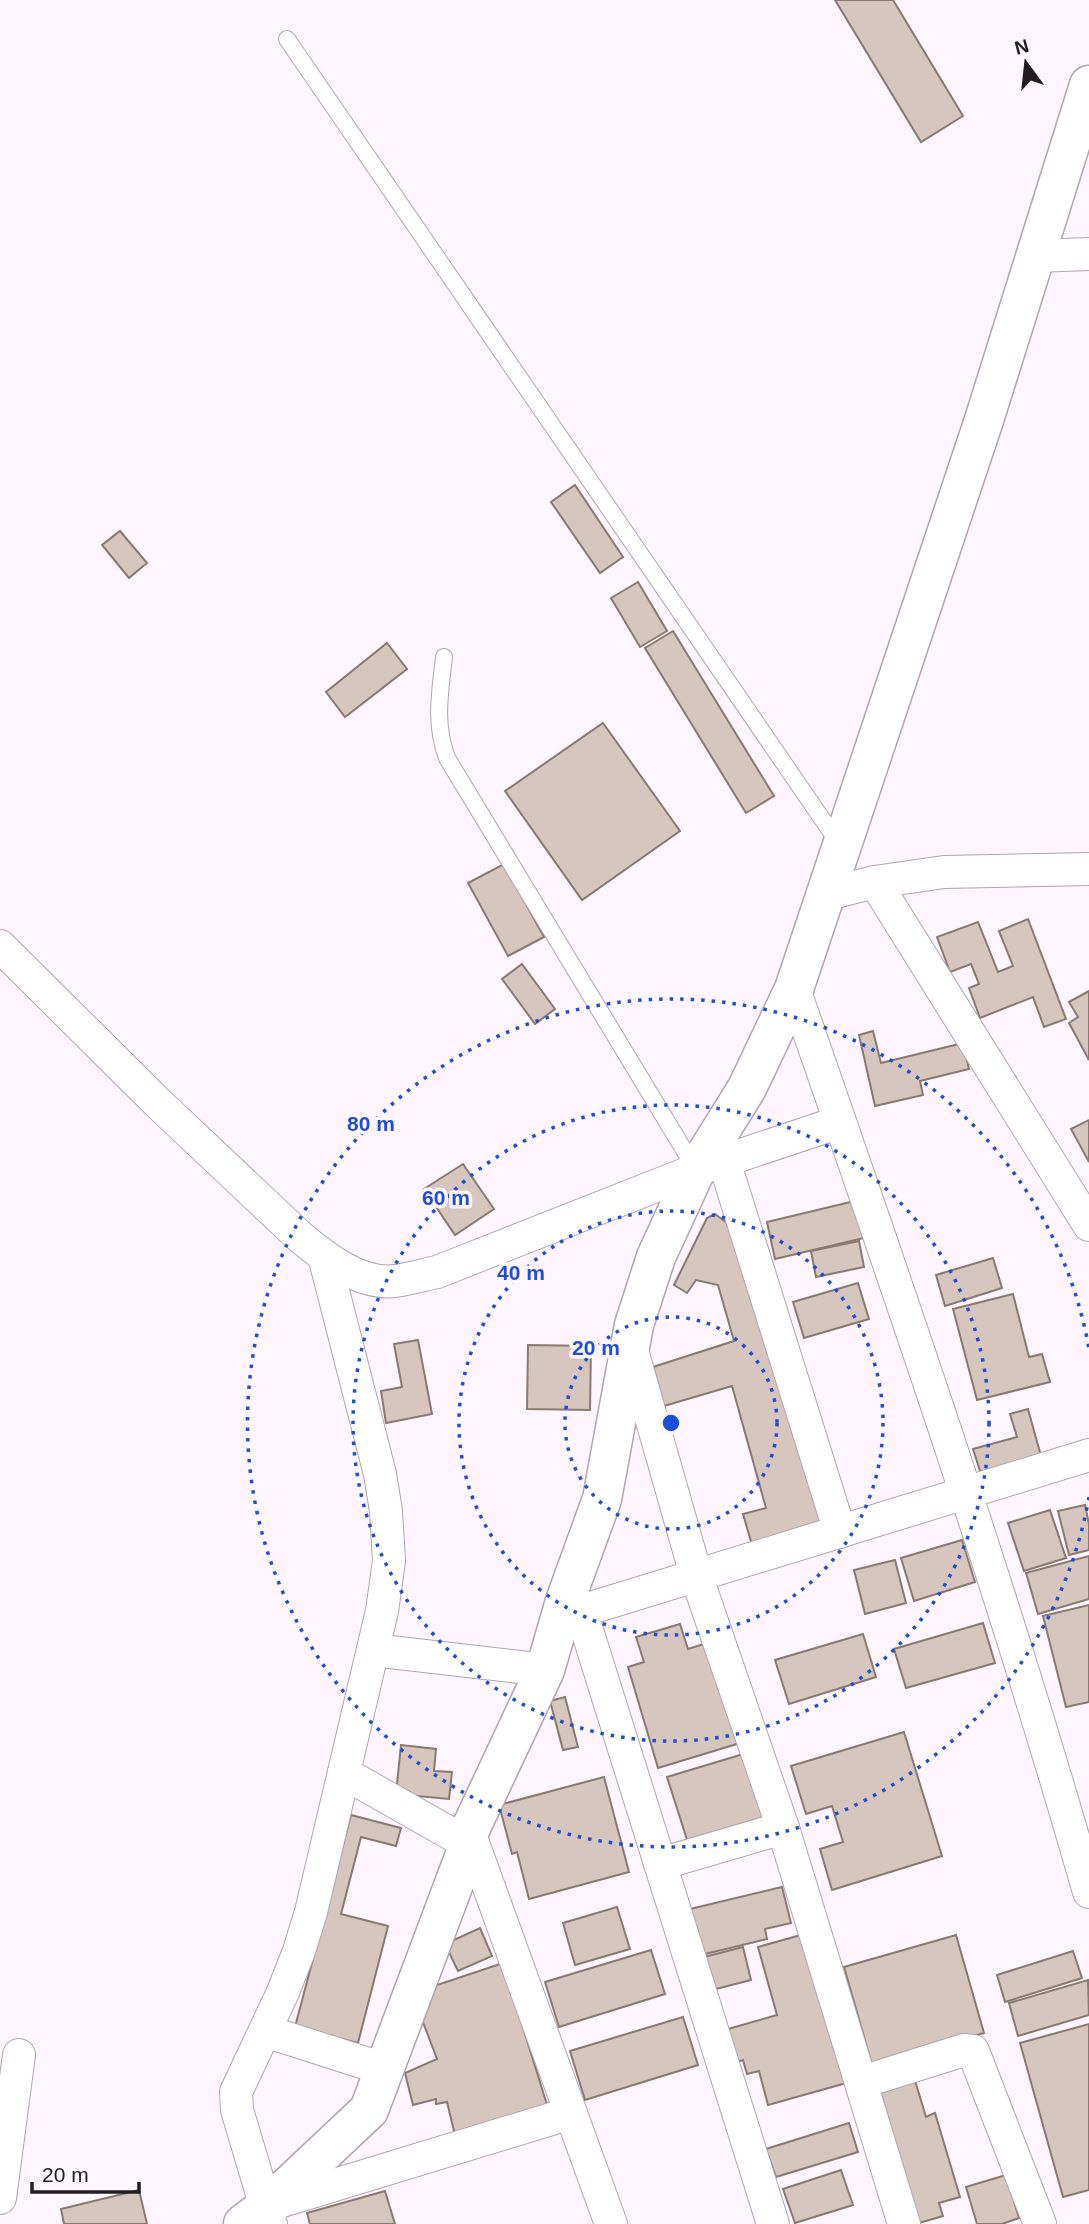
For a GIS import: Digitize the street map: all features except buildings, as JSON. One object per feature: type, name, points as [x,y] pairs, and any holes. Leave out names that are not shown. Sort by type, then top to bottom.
[{"type":"main road","points":[[260,2218],[369,2110],[469,1838],[573,1606],[601,1499],[634,1325],[656,1257],[710,1166],[794,989],[984,420],[1089,87]]},
{"type":"street","points":[[1035,256],[1089,254]]},
{"type":"street","points":[[827,894],[875,882],[944,872],[1089,869]]},
{"type":"street","points":[[875,882],[1089,1224]]},
{"type":"street","points":[[0,946],[158,1103],[299,1236],[324,1256],[367,1279],[392,1281],[437,1272],[710,1166],[840,1122]]},
{"type":"street","points":[[794,989],[929,1380],[1057,1780],[1089,1892]]},
{"type":"street","points":[[710,1166],[840,1532]]},
{"type":"street","points":[[324,1256],[380,1474],[386,1511],[389,1561],[383,1611],[299,1951],[236,2092],[237,2110],[260,2218],[571,2113]]},
{"type":"street","points":[[631,1346],[696,1574],[783,1828],[904,2224]]},
{"type":"street","points":[[773,2224],[660,1864],[573,1606],[840,1532],[1089,1455]]},
{"type":"street","points":[[373,1650],[545,1670]]},
{"type":"street","points":[[344,1773],[469,1838],[611,2224]]},
{"type":"street","points":[[660,1864],[783,1828]]},
{"type":"street","points":[[265,2031],[384,2069]]},
{"type":"street","points":[[862,2082],[964,2050],[973,2051],[1040,2224]]},
{"type":"street","points":[[0,2198],[19,2055]]},
{"type":"lane","points":[[287,39],[842,848]]},
{"type":"lane","points":[[444,657],[438,713],[440,737],[447,758],[710,1166]]}]
